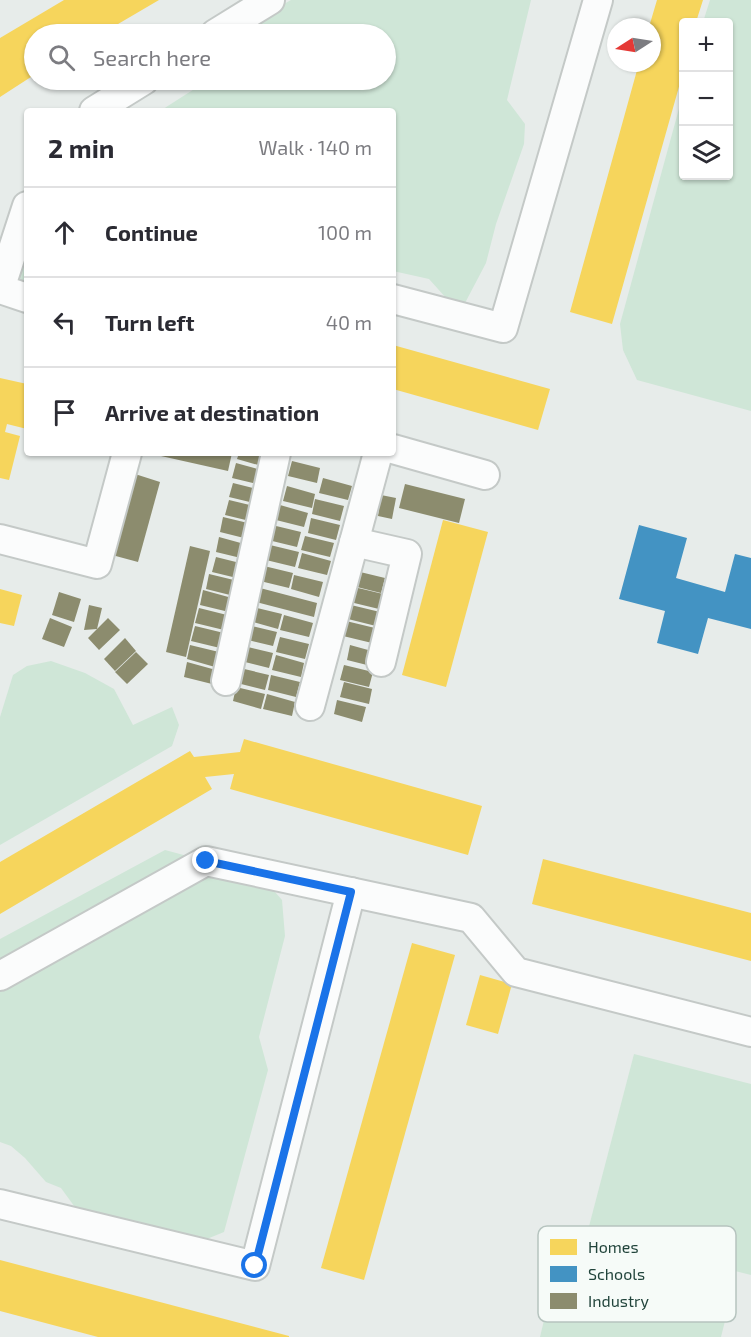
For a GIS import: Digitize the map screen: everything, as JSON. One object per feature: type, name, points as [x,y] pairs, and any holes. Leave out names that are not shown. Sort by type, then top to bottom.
[{"type":"lane","points":[[231,24],[270,0]]},
{"type":"lane","points":[[396,300],[503,328],[598,0]]},
{"type":"lane","points":[[99,108],[128,90]]},
{"type":"lane","points":[[24,215],[0,289],[24,297]]},
{"type":"lane","points":[[396,450],[485,475]]},
{"type":"lane","points":[[0,539],[97,564],[126,456]]},
{"type":"lane","points":[[226,681],[275,456]]},
{"type":"lane","points":[[310,706],[377,456]]},
{"type":"lane","points":[[354,542],[407,554],[381,662]]},
{"type":"lane","points":[[0,976],[206,861],[471,918],[516,972],[751,1032]]},
{"type":"lane","points":[[0,1204],[255,1266],[351,892]]},
{"type":"green space","points":[[291,0],[531,0],[507,100],[525,124],[524,144],[496,224],[486,263],[465,303],[447,299],[429,279],[396,272],[396,108],[165,108],[193,90],[396,90],[396,24],[253,24]]},
{"type":"green space","points":[[710,0],[751,0],[751,411],[637,380],[623,350],[620,324],[679,109],[679,180],[733,180],[733,18],[704,18]]},
{"type":"green space","points":[[24,224],[24,289],[12,282]]},
{"type":"green space","points":[[51,661],[85,673],[114,689],[133,725],[172,707],[179,725],[172,746],[0,845],[0,717],[13,675],[27,666]]},
{"type":"green space","points":[[165,850],[268,884],[282,900],[285,936],[259,1037],[268,1070],[224,1232],[197,1243],[77,1210],[61,1188],[46,1182],[25,1158],[11,1146],[0,1142],[0,939]]},
{"type":"green space","points":[[634,1054],[751,1084],[751,1275],[736,1271],[736,1226],[589,1226]]},
{"type":"green space","points":[[544,1322],[725,1322],[721,1337],[540,1337]]},
{"type":"building: Homes","points":[[64,0],[159,0],[118,24],[24,24],[24,81],[0,97],[0,38]]},
{"type":"building: Homes","points":[[657,0],[703,0],[697,18],[679,18],[679,87],[612,324],[570,312],[637,72],[661,72],[661,18],[652,18]]},
{"type":"building: Homes","points":[[396,346],[550,389],[538,430],[396,390]]},
{"type":"building: Homes","points":[[0,378],[24,383],[24,428],[7,424],[5,432],[20,436],[9,480],[0,478]]},
{"type":"building: Homes","points":[[443,520],[488,532],[446,687],[402,675]]},
{"type":"building: Homes","points":[[0,589],[22,595],[14,626],[0,623]]},
{"type":"building: Homes","points":[[244,739],[482,806],[468,855],[230,789],[234,774],[205,777],[212,789],[0,914],[0,862],[190,751],[194,757],[240,752]]},
{"type":"building: Homes","points":[[543,859],[751,913],[751,961],[532,904]]},
{"type":"building: Homes","points":[[412,943],[455,955],[364,1280],[321,1268]]},
{"type":"building: Homes","points":[[480,975],[512,984],[498,1034],[466,1025]]},
{"type":"building: Homes","points":[[0,1260],[289,1337],[98,1337],[0,1311]]},
{"type":"building: Schools","points":[[639,525],[687,538],[676,578],[725,592],[735,554],[751,558],[751,629],[708,618],[698,654],[657,643],[665,611],[619,599]]},
{"type":"building: Industry","points":[[161,456],[231,456],[228,471]]},
{"type":"building: Industry","points":[[238,456],[268,456],[265,467],[237,459]]},
{"type":"building: Industry","points":[[292,461],[320,468],[317,483],[288,476]]},
{"type":"building: Industry","points":[[236,463],[265,471],[261,485],[232,478]]},
{"type":"building: Industry","points":[[135,474],[160,482],[138,562],[112,555]]},
{"type":"building: Industry","points":[[323,478],[352,486],[348,500],[319,493]]},
{"type":"building: Industry","points":[[233,483],[261,490],[258,504],[229,497]]},
{"type":"building: Industry","points":[[405,484],[465,499],[459,523],[399,508]]},
{"type":"building: Industry","points":[[287,486],[315,494],[312,508],[283,501]]},
{"type":"building: Industry","points":[[381,495],[396,498],[392,519],[378,516]]},
{"type":"building: Industry","points":[[315,499],[344,506],[340,521],[312,514]]},
{"type":"building: Industry","points":[[229,500],[258,507],[254,522],[225,515]]},
{"type":"building: Industry","points":[[280,505],[308,513],[304,527],[276,520]]},
{"type":"building: Industry","points":[[223,517],[252,524],[248,539],[220,532]]},
{"type":"building: Industry","points":[[311,518],[340,525],[336,540],[308,533]]},
{"type":"building: Industry","points":[[272,525],[301,532],[297,547],[268,540]]},
{"type":"building: Industry","points":[[305,536],[334,543],[330,557],[301,550]]},
{"type":"building: Industry","points":[[219,537],[248,545],[245,559],[216,552]]},
{"type":"building: Industry","points":[[270,545],[299,552],[295,567],[266,560]]},
{"type":"building: Industry","points":[[190,546],[210,551],[186,657],[166,652]]},
{"type":"building: Industry","points":[[302,553],[331,561],[327,575],[298,568]]},
{"type":"building: Industry","points":[[216,557],[244,564],[241,579],[212,572]]},
{"type":"building: Industry","points":[[264,566],[293,573],[289,588],[260,581]]},
{"type":"building: Industry","points":[[356,571],[385,578],[381,593],[353,586]]},
{"type":"building: Industry","points":[[209,574],[238,581],[234,596],[206,589]]},
{"type":"building: Industry","points":[[294,575],[323,582],[319,597],[291,589]]},
{"type":"building: Industry","points":[[354,587],[383,594],[379,609],[350,602]]},
{"type":"building: Industry","points":[[260,588],[317,603],[314,617],[256,602]]},
{"type":"building: Industry","points":[[203,590],[232,598],[229,612],[200,605]]},
{"type":"building: Industry","points":[[59,592],[81,599],[74,622],[52,615]]},
{"type":"building: Industry","points":[[89,605],[102,608],[97,629],[84,630]]},
{"type":"building: Industry","points":[[351,605],[380,612],[376,626],[348,619]]},
{"type":"building: Industry","points":[[253,607],[282,614],[278,629],[250,621]]},
{"type":"building: Industry","points":[[199,608],[227,615],[224,630],[195,623]]},
{"type":"building: Industry","points":[[284,615],[313,623],[309,637],[280,630]]},
{"type":"building: Industry","points":[[50,618],[72,627],[64,647],[42,639]]},
{"type":"building: Industry","points":[[108,618],[120,630],[99,650],[88,638]]},
{"type":"building: Industry","points":[[346,621],[375,628],[372,643],[343,636]]},
{"type":"building: Industry","points":[[248,625],[277,632],[273,646],[244,639]]},
{"type":"building: Industry","points":[[195,626],[224,633],[220,648],[191,641]]},
{"type":"building: Industry","points":[[280,637],[309,644],[305,659],[276,652]]},
{"type":"building: Industry","points":[[125,638],[136,651],[115,671],[104,659]]},
{"type":"building: Industry","points":[[190,645],[219,652],[215,667],[187,659]]},
{"type":"building: Industry","points":[[350,645],[379,653],[375,667],[347,660]]},
{"type":"building: Industry","points":[[244,646],[273,653],[269,668],[241,661]]},
{"type":"building: Industry","points":[[136,652],[148,664],[127,684],[115,672]]},
{"type":"building: Industry","points":[[276,655],[304,663],[301,677],[272,670]]},
{"type":"building: Industry","points":[[187,662],[216,670],[212,684],[184,677]]},
{"type":"building: Industry","points":[[344,665],[373,672],[369,687],[340,680]]},
{"type":"building: Industry","points":[[240,668],[269,675],[265,690],[237,683]]},
{"type":"building: Industry","points":[[271,675],[300,682],[296,697],[268,690]]},
{"type":"building: Industry","points":[[344,682],[372,689],[369,704],[340,697]]},
{"type":"building: Industry","points":[[236,687],[265,694],[261,709],[233,701]]},
{"type":"building: Industry","points":[[267,694],[295,702],[292,716],[263,709]]},
{"type":"building: Industry","points":[[337,700],[366,707],[362,722],[334,714]]},
{"type":"route","points":[[206,861],[351,892],[255,1266]]}]
